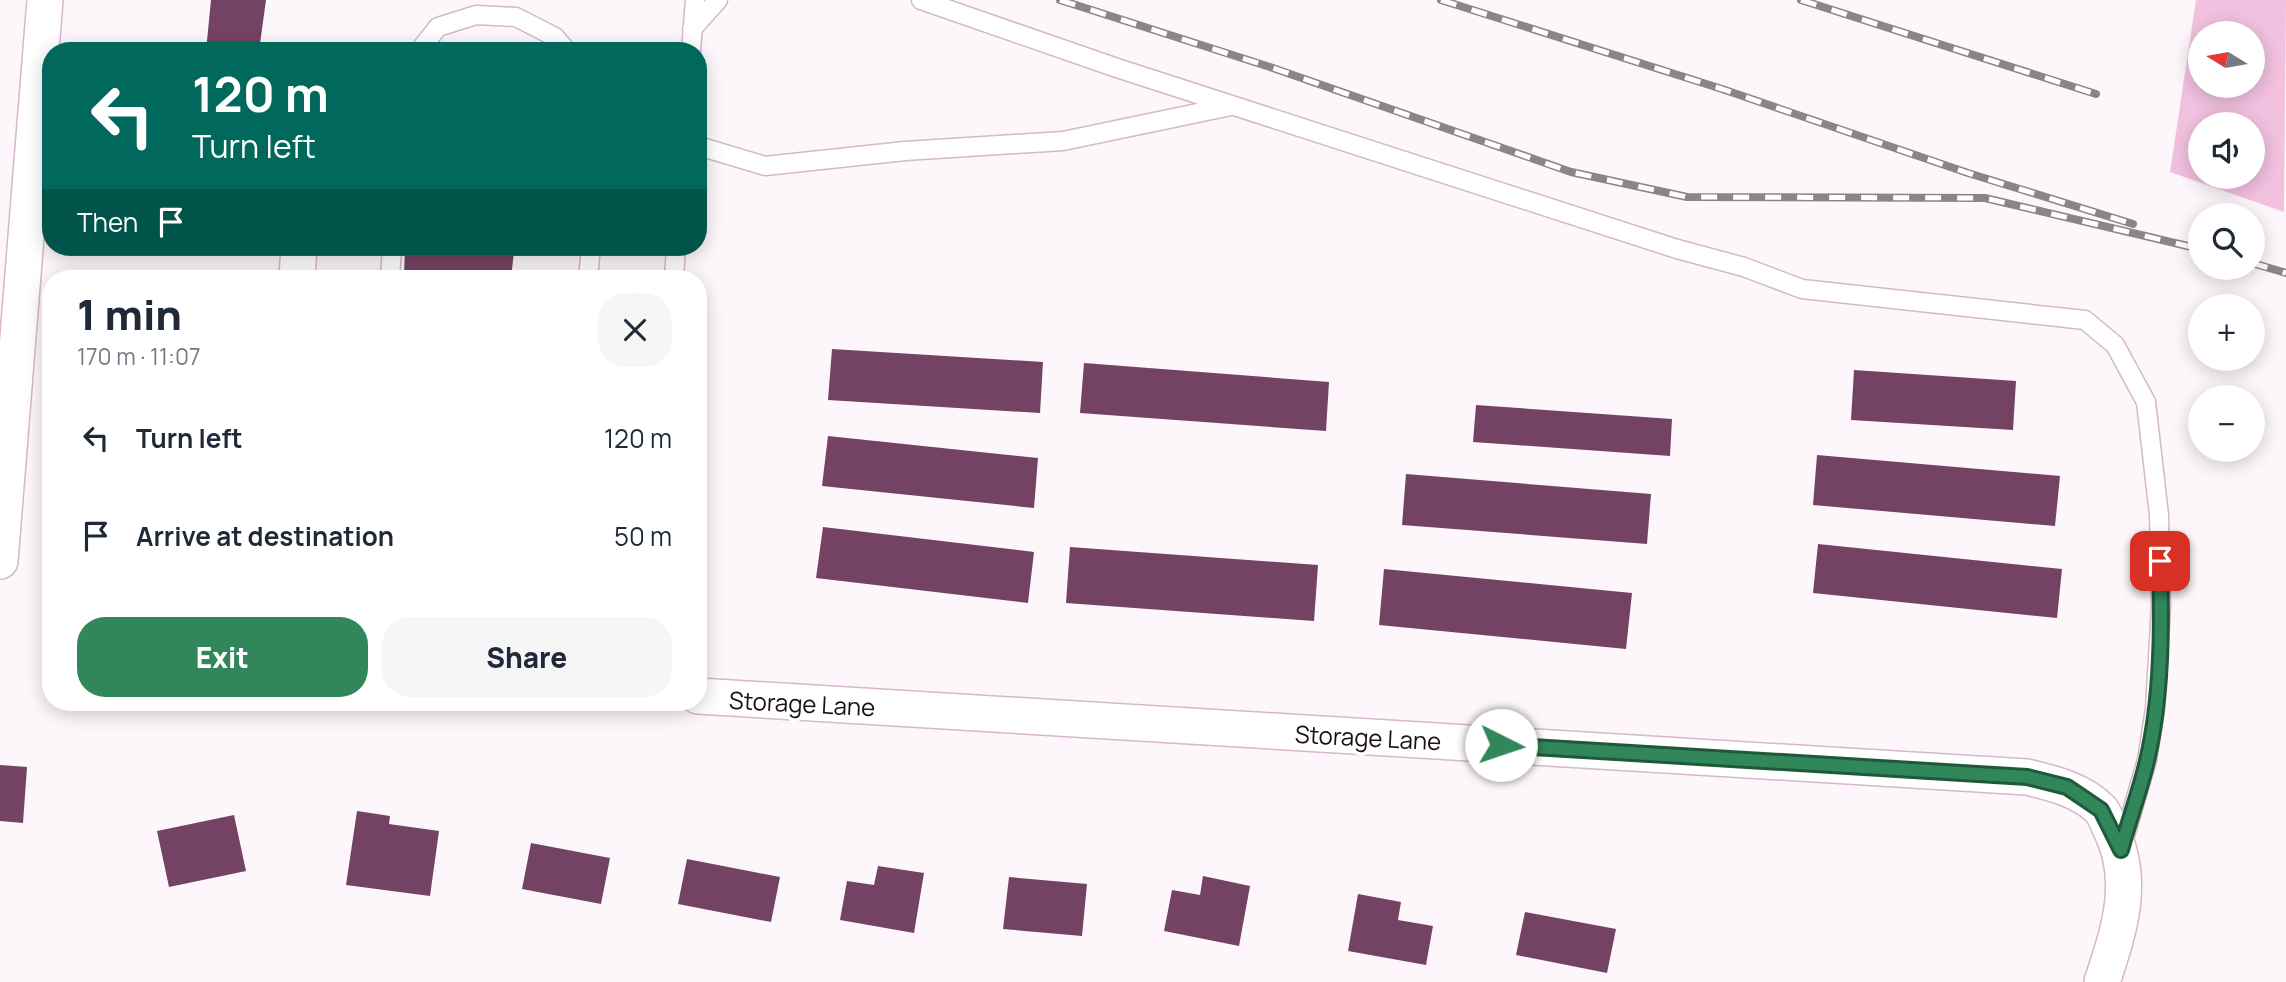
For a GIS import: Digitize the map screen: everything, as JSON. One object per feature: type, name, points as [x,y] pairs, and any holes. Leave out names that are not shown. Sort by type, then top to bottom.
[{"type":"street","points":[[0,561],[8,363],[44,0]]},
{"type":"street","name":"Storage Lane","points":[[707,697],[2027,777],[2067,787],[2101,810],[2121,850],[2125,889],[2120,930],[2102,982]]},
{"type":"lane","points":[[691,42],[695,0]]},
{"type":"lane","points":[[692,29],[718,0]]},
{"type":"lane","points":[[921,0],[1235,106],[1677,249],[1744,267],[1802,289],[2085,320],[2115,345],[2146,402],[2159,515],[2161,606],[2155,709],[2147,760],[2121,850]]},
{"type":"lane","points":[[426,42],[438,27],[476,15],[516,17],[555,37],[559,42]]},
{"type":"lane","points":[[707,149],[765,166],[905,151],[1063,141],[1235,106]]},
{"type":"shaded area","points":[[2196,0],[2286,0],[2284,212],[2265,205],[2265,203],[2218,189],[2265,189],[2265,112],[2188,112],[2188,178],[2170,172],[2188,53],[2188,98],[2265,98],[2265,21],[2193,21]]},
{"type":"building","points":[[211,0],[266,0],[260,42],[207,42]]},
{"type":"building","points":[[405,256],[514,256],[512,270],[404,270]]},
{"type":"building","points":[[832,349],[1043,362],[1040,413],[828,400]]},
{"type":"building","points":[[1084,363],[1329,382],[1326,431],[1080,413]]},
{"type":"building","points":[[1854,370],[2016,381],[2013,430],[1851,420]]},
{"type":"building","points":[[1476,405],[1672,419],[1670,456],[1473,442]]},
{"type":"building","points":[[828,436],[1038,458],[1034,508],[822,486]]},
{"type":"building","points":[[1817,455],[2060,476],[2055,526],[1813,505]]},
{"type":"building","points":[[1406,474],[1651,494],[1647,544],[1402,525]]},
{"type":"building","points":[[823,527],[1034,552],[1028,603],[816,578]]},
{"type":"building","points":[[1818,544],[2062,569],[2057,618],[1813,593]]},
{"type":"building","points":[[1070,547],[1318,565],[1314,621],[1066,603]]},
{"type":"building","points":[[1384,569],[1632,593],[1626,649],[1379,625]]},
{"type":"building","points":[[0,765],[27,767],[23,823],[0,821]]},
{"type":"building","points":[[357,811],[390,816],[389,824],[439,831],[430,896],[346,885]]},
{"type":"building","points":[[234,815],[246,871],[169,887],[157,831]]},
{"type":"building","points":[[531,843],[610,858],[601,904],[522,889]]},
{"type":"building","points":[[687,859],[780,877],[771,922],[678,904]]},
{"type":"building","points":[[878,866],[924,873],[914,933],[840,920],[847,881],[874,885]]},
{"type":"building","points":[[1203,876],[1250,886],[1239,946],[1164,931],[1172,890],[1200,895]]},
{"type":"building","points":[[1009,877],[1087,884],[1082,936],[1003,929]]},
{"type":"building","points":[[1358,894],[1401,902],[1398,920],[1433,926],[1426,965],[1348,951]]},
{"type":"building","points":[[1525,912],[1616,929],[1607,973],[1516,955]]},
{"type":"railway","points":[[1060,0],[1270,67],[1571,172],[1687,197],[1985,198],[2188,246]]},
{"type":"railway","points":[[1441,0],[1722,89],[1968,173],[2133,224]]},
{"type":"railway","points":[[1801,0],[2096,94]]},
{"type":"railway","points":[[2265,267],[2286,273]]},
{"type":"route","points":[[1501,745],[2027,777],[2067,787],[2101,810],[2121,850],[2147,760],[2155,709],[2161,606],[2160,561]]}]
